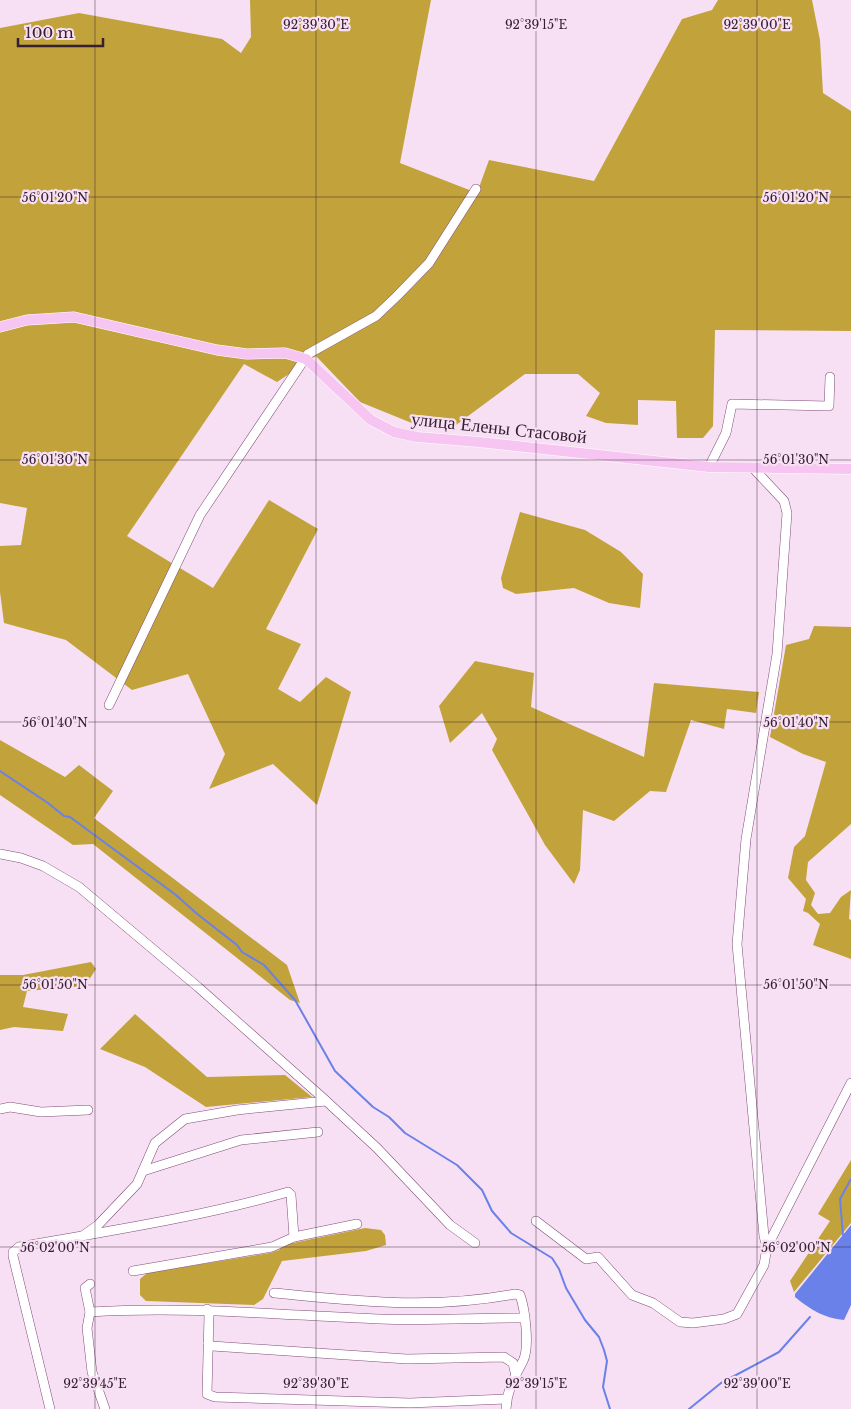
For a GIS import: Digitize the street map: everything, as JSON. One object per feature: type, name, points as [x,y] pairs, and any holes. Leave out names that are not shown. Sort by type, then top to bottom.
[{"type":"main road","points":[[0,327],[27,320],[74,317],[217,350],[247,354],[285,353],[306,359]]},
{"type":"main road","name":"улица Елены Стасовой","points":[[306,359],[356,408],[371,420],[394,432],[417,437],[709,467],[849,470]]},
{"type":"street","points":[[109,705],[200,515],[308,354],[376,316],[397,296],[429,263],[476,189]]},
{"type":"street","points":[[709,467],[726,433],[732,404],[829,406],[830,377]]},
{"type":"street","points":[[754,469],[784,501],[787,513],[777,654],[746,840],[737,944],[764,1236],[767,1247]]},
{"type":"street","points":[[0,854],[21,858],[43,866],[79,887],[198,987],[326,1101],[377,1148],[450,1225],[475,1243]]},
{"type":"street","points":[[536,1222],[586,1259],[598,1257],[632,1295],[653,1303],[680,1322],[724,1319],[737,1314],[764,1266],[767,1247],[851,1083]]},
{"type":"street","points":[[82,1237],[98,1225],[130,1191],[143,1171],[145,1162],[155,1144],[185,1119],[237,1110],[326,1101]]},
{"type":"street","points":[[0,1109],[10,1107],[41,1112],[88,1110]]},
{"type":"street","points":[[143,1171],[241,1140],[318,1132]]},
{"type":"street","points":[[50,1409],[13,1252],[19,1247],[82,1237],[249,1203],[288,1192],[291,1195],[294,1237]]},
{"type":"street","points":[[133,1271],[272,1247],[294,1237],[357,1224]]},
{"type":"street","points":[[90,1284],[85,1288],[90,1312],[87,1328],[92,1372],[105,1409]]},
{"type":"street","points":[[274,1294],[397,1304],[460,1303],[515,1294],[520,1295],[526,1328],[524,1359],[515,1372],[506,1399],[506,1409]]},
{"type":"street","points":[[90,1312],[148,1308],[207,1309],[381,1319],[524,1318]]},
{"type":"street","points":[[207,1309],[209,1315],[206,1394],[215,1397],[410,1403],[506,1399]]},
{"type":"street","points":[[208,1343],[212,1346],[259,1350],[407,1359],[504,1357],[513,1363],[515,1372]]},
{"type":"shaded area","points":[[250,0],[431,0],[400,163],[477,193],[489,160],[594,181],[682,19],[712,10],[718,0],[812,0],[820,40],[823,93],[851,111],[851,331],[715,330],[713,426],[703,438],[677,438],[676,401],[638,400],[638,425],[606,423],[586,416],[600,393],[578,374],[525,374],[456,425],[424,428],[360,402],[316,356],[277,382],[244,364],[127,536],[213,588],[269,500],[318,529],[266,629],[301,644],[278,689],[300,702],[326,677],[351,692],[317,805],[273,764],[209,789],[225,754],[188,674],[132,690],[66,640],[4,623],[0,592],[0,546],[21,545],[27,508],[0,503],[0,28],[79,13],[222,39],[241,53],[251,37]]},
{"type":"shaded area","points":[[520,512],[585,530],[621,552],[643,574],[640,608],[609,603],[574,588],[516,594],[503,588],[501,578]]},
{"type":"shaded area","points":[[814,626],[851,627],[851,824],[808,862],[806,880],[815,893],[811,905],[818,914],[830,913],[841,897],[851,890],[849,919],[851,920],[851,959],[813,945],[820,924],[803,911],[806,899],[788,878],[794,847],[805,836],[826,762],[803,754],[770,737],[786,645],[809,639]]},
{"type":"shaded area","points":[[475,661],[534,673],[531,707],[644,757],[654,683],[759,692],[756,713],[727,709],[724,729],[691,720],[666,792],[650,791],[614,821],[583,810],[580,870],[574,884],[545,845],[492,750],[497,739],[482,713],[450,743],[439,706]]},
{"type":"shaded area","points":[[0,740],[65,777],[79,765],[113,791],[94,818],[287,965],[300,1003],[290,1000],[93,844],[73,845],[0,795]]},
{"type":"shaded area","points":[[91,962],[96,969],[85,986],[27,991],[23,1007],[68,1014],[63,1031],[14,1027],[0,1030],[0,975],[23,975]]},
{"type":"shaded area","points":[[135,1014],[207,1077],[285,1075],[312,1097],[206,1107],[145,1067],[100,1049]]},
{"type":"shaded area","points":[[851,1160],[851,1223],[794,1292],[790,1281],[830,1221],[818,1214]]},
{"type":"shaded area","points":[[365,1228],[381,1230],[385,1235],[386,1245],[366,1251],[282,1261],[263,1299],[254,1305],[146,1301],[140,1295],[140,1279],[147,1273],[270,1253],[279,1250],[283,1245]]},
{"type":"water","points":[[851,1225],[851,1305],[844,1320],[818,1313],[795,1297],[795,1294]]},
{"type":"waterway","points":[[0,771],[64,816],[70,817],[176,895],[237,945],[242,952],[264,965],[295,1000],[335,1071],[373,1107],[389,1117],[405,1133],[457,1165],[482,1190],[492,1211],[511,1233],[552,1258],[559,1269],[566,1288],[585,1320],[599,1337],[604,1350],[607,1361],[603,1387],[610,1409]]},
{"type":"waterway","points":[[843,1236],[840,1199],[851,1179]]},
{"type":"waterway","points":[[689,1409],[721,1383],[779,1352],[810,1317]]}]
